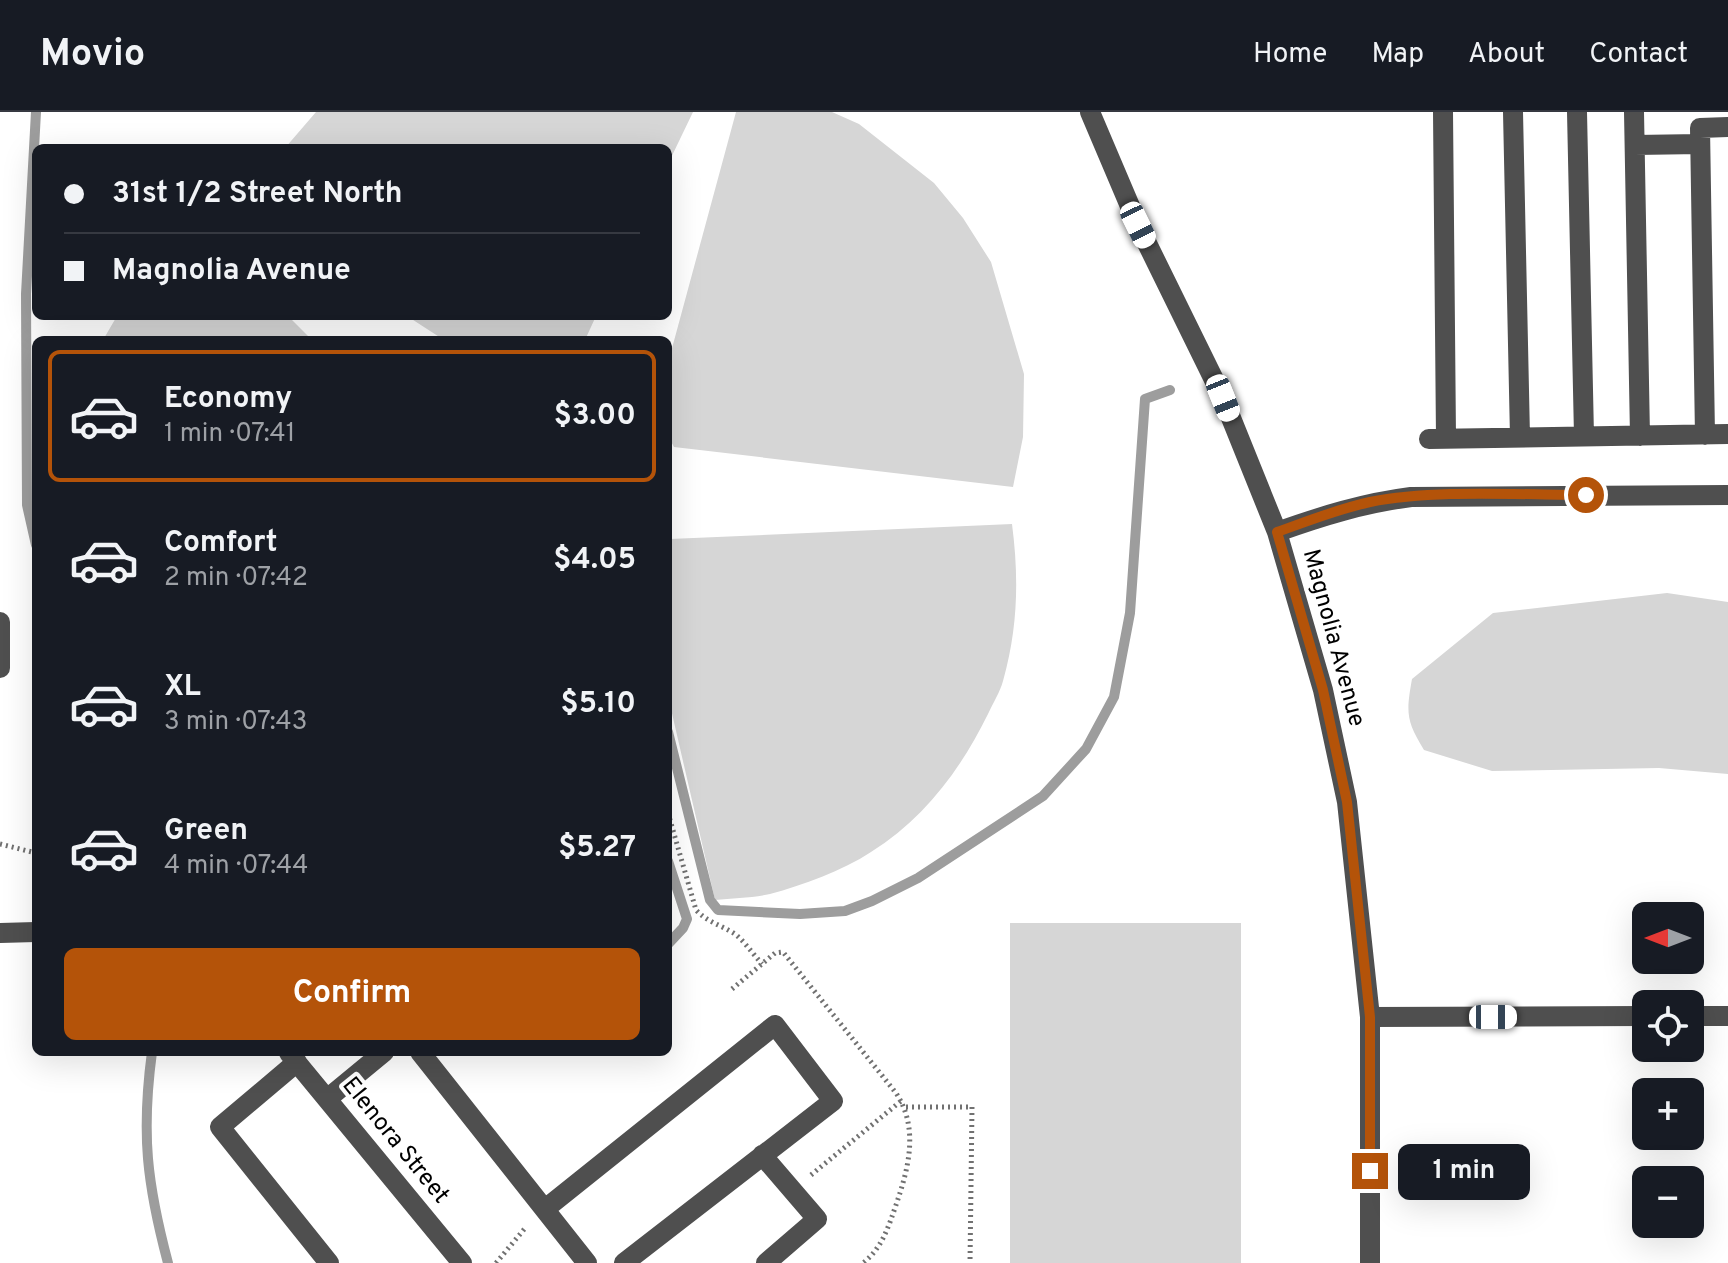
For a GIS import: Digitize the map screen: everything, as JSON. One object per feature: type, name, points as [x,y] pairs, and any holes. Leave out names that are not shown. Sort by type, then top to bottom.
[{"type":"street","name":"Magnolia Avenue","points":[[1090,112],[1138,225],[1223,398],[1277,532],[1323,690],[1347,802],[1370,1017],[1370,1263]]},
{"type":"street","points":[[1443,112],[1437,439],[1728,434]]},
{"type":"street","points":[[1513,112],[1520,437]]},
{"type":"street","points":[[1577,112],[1584,436]]},
{"type":"street","points":[[1634,112],[1640,436]]},
{"type":"street","points":[[1705,435],[1700,128],[1728,127]]},
{"type":"street","points":[[1635,145],[1700,144]]},
{"type":"street","points":[[1277,532],[1336,511],[1411,497],[1728,495]]},
{"type":"street","points":[[0,622],[0,668]]},
{"type":"street","points":[[0,933],[32,932]]},
{"type":"street","points":[[1370,1017],[1632,1016]]},
{"type":"street","points":[[1704,1016],[1728,1016]]},
{"type":"street","points":[[545,1209],[775,1025],[833,1101],[624,1263]]},
{"type":"street","points":[[327,1099],[379,1056]]},
{"type":"street","points":[[423,1056],[587,1263]]},
{"type":"street","points":[[293,1057],[220,1127],[329,1263]]},
{"type":"street","name":"Elenora Street","points":[[293,1057],[462,1263]]},
{"type":"street","points":[[762,1155],[817,1219],[766,1263]]},
{"type":"path","points":[[672,827],[696,910],[705,920],[739,937],[762,964]]},
{"type":"path","points":[[0,844],[32,852]]},
{"type":"path","points":[[792,1190],[903,1104],[972,1107],[970,1263]]},
{"type":"path","points":[[496,1263],[516,1237],[545,1209]]},
{"type":"shaded area","points":[[316,112],[693,112],[672,156],[672,144],[288,144]]},
{"type":"shaded area","points":[[736,112],[832,112],[859,124],[934,183],[963,218],[991,262],[1024,374],[1023,437],[1013,487],[674,447],[672,348]]},
{"type":"shaded area","points":[[115,320],[292,320],[308,336],[105,336]]},
{"type":"shaded area","points":[[413,320],[594,320],[587,336],[438,336]]},
{"type":"shaded area","points":[[1012,524],[1016,603],[1012,642],[998,693],[966,754],[939,791],[908,824],[871,852],[809,882],[770,894],[715,900],[672,713],[672,539]]},
{"type":"shaded area","points":[[1667,593],[1728,602],[1728,774],[1659,768],[1492,771],[1424,750],[1409,716],[1412,679],[1493,613]]},
{"type":"shaded area","points":[[1010,923],[1241,923],[1241,1263],[1010,1263]]},
{"type":"waterway","points":[[34,144],[36,112]]},
{"type":"waterway","points":[[32,185],[26,294],[27,505],[32,527]]},
{"type":"waterway","points":[[672,748],[710,900],[718,910],[800,914],[845,911],[918,878],[1043,796],[1086,749],[1114,697],[1130,613],[1145,399],[1170,390]]},
{"type":"waterway","points":[[672,873],[687,919],[672,940]]},
{"type":"waterway","points":[[152,1056],[147,1108],[148,1159],[168,1263]]},
{"type":"route","points":[[1370,1171],[1370,1017],[1347,802],[1323,690],[1277,532],[1336,511],[1411,497],[1586,495]]}]
